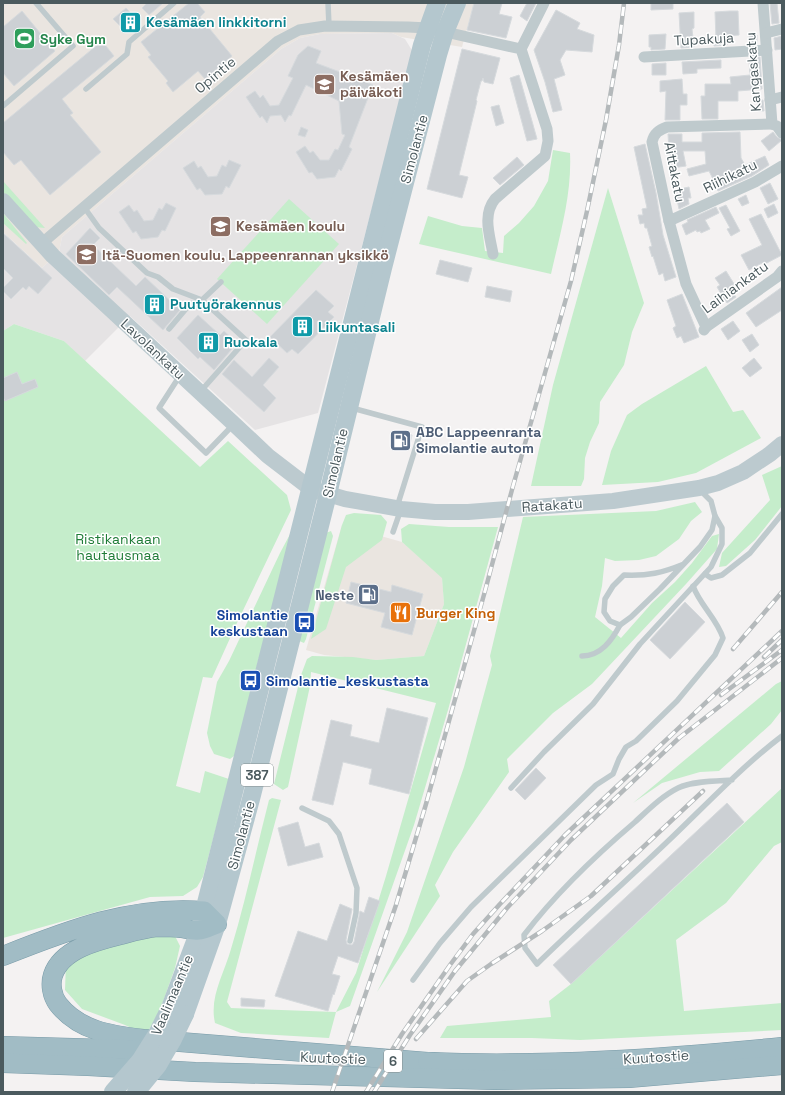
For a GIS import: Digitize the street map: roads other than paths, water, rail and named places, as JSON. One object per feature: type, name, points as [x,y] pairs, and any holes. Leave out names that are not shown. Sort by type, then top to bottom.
[{"type":"highway","points":[[3,956],[87,925],[131,914],[166,910],[211,917]]},
{"type":"highway","points":[[211,917],[199,931],[174,927],[156,927],[98,940],[79,948],[65,958],[57,966],[54,973],[52,987],[57,1002],[66,1012],[85,1026],[108,1034],[125,1037],[440,1063]]},
{"type":"highway","name":"Kuutostie","points":[[3,1046],[63,1047],[440,1063],[543,1063],[625,1060],[782,1047]]},
{"type":"highway","name":"Kuutostie","points":[[3,1063],[195,1072],[495,1080],[629,1078],[782,1065]]},
{"type":"highway","points":[[3,1074],[195,1072]]},
{"type":"main road","name":"Simolantie","points":[[211,917],[251,799],[319,492],[422,45],[437,3]]},
{"type":"main road","name":"Simolantie","points":[[319,492],[348,406],[445,32],[457,3]]},
{"type":"main road","name":"Lavolankatu","points":[[3,201],[53,256],[268,456],[319,492]]},
{"type":"main road","name":"Ratakatu","points":[[319,492],[345,499],[398,509],[435,512],[468,512],[613,501],[699,488],[718,483],[743,472],[782,444]]},
{"type":"main road","name":"Vaalimaantie","points":[[113,1092],[140,1061],[157,1034],[178,1011],[211,917]]},
{"type":"main road","name":"Vaalimaantie","points":[[136,1092],[161,1059],[172,1041],[178,1011],[199,931]]},
{"type":"street","points":[[493,254],[487,220],[491,203],[545,156],[548,147],[547,129],[521,49],[544,3]]},
{"type":"street","name":"Kangaskatu","points":[[764,3],[772,124],[777,126],[782,134]]},
{"type":"street","name":"Opintie","points":[[41,244],[278,41],[300,30],[329,26],[428,28],[521,49]]},
{"type":"street","points":[[766,33],[782,29]]},
{"type":"street","name":"Tupakuja","points":[[644,57],[767,50]]},
{"type":"street","points":[[770,100],[782,98]]},
{"type":"street","name":"Aittakatu","points":[[705,328],[686,284],[669,221],[652,142],[654,135],[667,126],[772,124]]},
{"type":"street","name":"Riihikatu","points":[[669,221],[755,182],[782,166]]},
{"type":"street","name":"Laihiankatu","points":[[705,328],[777,277],[782,271]]},
{"type":"lane","points":[[3,106],[72,46],[36,3]]},
{"type":"lane","points":[[86,89],[127,54],[129,42],[174,3]]},
{"type":"lane","points":[[328,3],[329,26]]},
{"type":"lane","points":[[84,207],[99,228],[147,272],[158,277],[174,289],[202,300],[246,340],[200,392]]},
{"type":"lane","points":[[169,329],[190,304],[202,300],[221,282]]},
{"type":"lane","points":[[181,375],[159,408],[206,453],[234,424]]},
{"type":"lane","points":[[348,406],[422,427],[398,509],[393,532]]},
{"type":"lane","points":[[511,788],[544,752],[593,704],[640,644],[711,567],[722,544],[722,528],[715,516],[710,501],[699,488]]},
{"type":"lane","points":[[705,574],[711,578],[722,575],[750,553],[782,514]]},
{"type":"lane","points":[[582,656],[590,656],[600,651],[613,638],[620,625],[641,608],[684,564],[700,547],[712,530],[715,516]]},
{"type":"lane","points":[[620,625],[610,622],[604,612],[605,600],[613,586],[624,575],[646,576],[666,571],[684,564]]},
{"type":"lane","points":[[413,980],[440,943],[471,907],[596,785],[613,774],[626,747],[636,741],[676,701],[715,655],[723,638],[720,628],[697,596],[693,586]]},
{"type":"lane","points":[[732,780],[706,781],[679,787],[665,795],[600,851],[542,913],[524,935],[525,948],[537,964],[732,780],[761,752],[782,736]]},
{"type":"lane","points":[[302,808],[329,821],[339,834],[357,888],[356,913],[350,941]]},
{"type":"railway","points":[[332,1092],[396,905],[426,804],[571,281],[606,120],[619,45],[624,3]]},
{"type":"railway","points":[[733,649],[782,592]]},
{"type":"railway","points":[[366,1092],[402,1034],[450,965],[473,934],[500,904],[565,835],[782,631]]},
{"type":"railway","points":[[764,657],[782,640]]},
{"type":"railway","points":[[721,695],[782,650]]},
{"type":"railway","points":[[374,1092],[410,1035],[455,971],[507,908],[571,840],[679,738],[782,658]]},
{"type":"railway","points":[[416,1039],[467,981],[591,896],[703,791]]},
{"type":"place","name":"Kesämäen linkkitorni","points":[[131,22]]},
{"type":"place","name":"Syke Gym","points":[[24,39]]},
{"type":"place","name":"Kesämäen päiväkoti","points":[[324,84]]},
{"type":"place","name":"Kesämäen koulu","points":[[221,226]]},
{"type":"place","name":"Itä-Suomen koulu, Lappeenrannan yksikkö","points":[[86,255]]},
{"type":"place","name":"Puutyörakennus","points":[[154,304]]},
{"type":"place","name":"Liikuntasali","points":[[302,327]]},
{"type":"place","name":"Ruokala","points":[[208,342]]},
{"type":"place","name":"ABC Lappeenranta Simolantie autom","points":[[401,440]]},
{"type":"place","name":"Neste","points":[[369,595]]},
{"type":"place","name":"Burger King","points":[[400,613]]},
{"type":"place","name":"Simolantie keskustaan","points":[[304,623]]},
{"type":"place","name":"Simolantie_keskustasta","points":[[250,681]]},
{"type":"park label","name":"Ristikankaan hautausmaa","points":[[118,548]]}]
